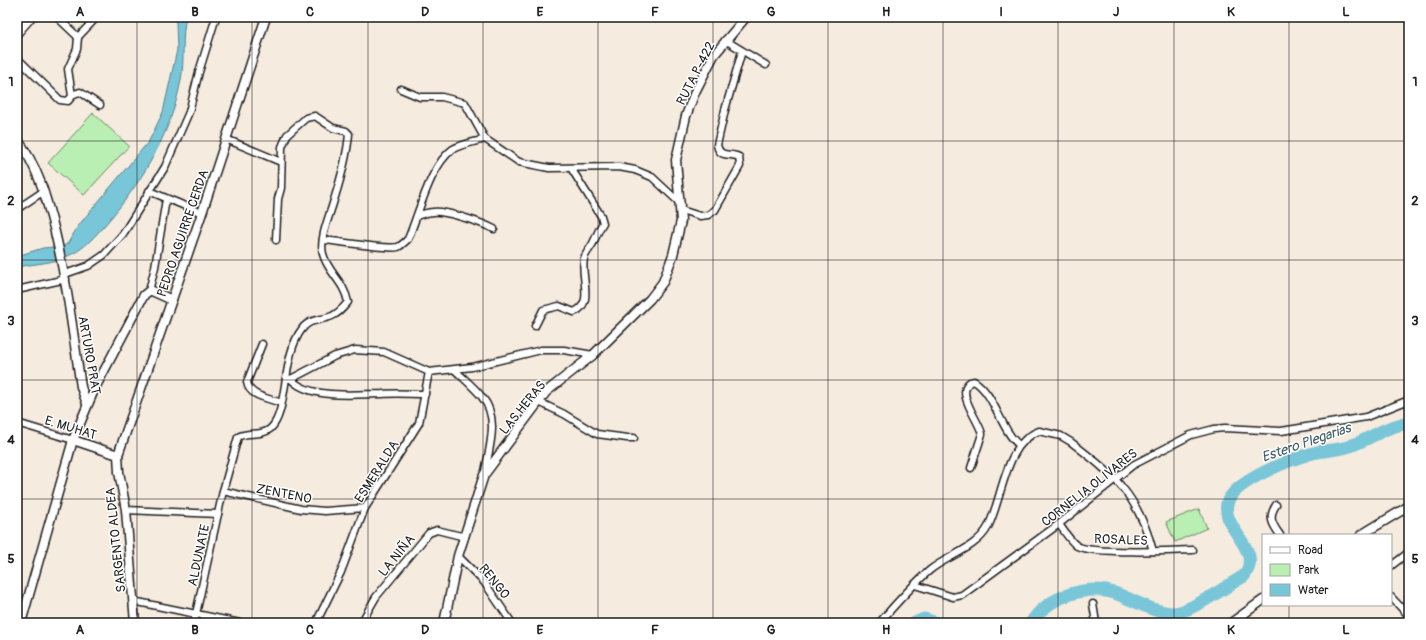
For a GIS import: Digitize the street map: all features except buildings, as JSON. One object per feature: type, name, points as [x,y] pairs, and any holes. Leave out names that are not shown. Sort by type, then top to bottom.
[{"type":"street","points":[[17,33],[31,17]]},
{"type":"street","points":[[57,17],[78,37]]},
{"type":"street","points":[[72,96],[68,69],[77,49],[78,37],[98,17]]},
{"type":"street","points":[[17,290],[88,266],[104,255],[123,234],[170,158],[189,112],[199,72],[216,17]]},
{"type":"street","name":"PEDRO AGUIRRE CERDA","points":[[118,455],[202,213],[266,17]]},
{"type":"street","name":"RUTA P-422","points":[[678,194],[676,160],[686,116],[695,92],[708,67],[725,40],[746,17]]},
{"type":"street","points":[[725,40],[766,65]]},
{"type":"street","points":[[400,89],[420,97],[442,97],[465,103],[485,139],[519,162],[549,168],[619,167],[635,170],[652,177],[681,207],[700,216],[712,213],[740,166],[739,157],[735,155],[723,154],[719,151],[717,145],[742,50]]},
{"type":"street","points":[[17,58],[60,100],[68,101],[72,96],[80,92],[100,105]]},
{"type":"street","points":[[262,344],[247,382],[248,388],[251,392],[281,403],[288,379],[286,369],[293,343],[302,328],[312,320],[332,316],[341,311],[348,302],[341,282],[330,270],[326,261],[323,253],[323,240],[347,151],[349,134],[346,131],[333,128],[315,116],[306,118],[287,135],[281,150],[276,240]]},
{"type":"street","name":"ARTURO PRAT","points":[[17,139],[32,161],[44,191],[52,218],[65,274],[81,387],[87,404],[73,440],[21,623]]},
{"type":"street","points":[[226,139],[281,162]]},
{"type":"street","points":[[323,240],[397,247],[408,240],[419,215],[427,188],[439,164],[454,148],[485,139]]},
{"type":"street","points":[[535,326],[543,310],[559,306],[574,312],[579,310],[586,302],[586,293],[582,273],[584,257],[602,223],[601,216],[571,168]]},
{"type":"street","points":[[17,209],[44,191]]},
{"type":"street","points":[[149,191],[202,213]]},
{"type":"street","name":"LAS HERAS","points":[[444,623],[458,556],[484,475],[546,392],[593,355],[650,299],[663,282],[677,240],[681,207],[678,194]]},
{"type":"street","points":[[87,404],[144,294],[149,291],[155,267],[166,199]]},
{"type":"street","points":[[419,215],[430,212],[440,212],[480,222],[494,229]]},
{"type":"street","points":[[149,291],[172,300]]},
{"type":"street","points":[[288,379],[335,356],[355,350],[384,352],[429,372],[455,370],[541,350],[564,350],[593,355]]},
{"type":"street","points":[[455,370],[483,398],[491,415],[493,431],[484,475]]},
{"type":"street","name":"ESMERALDA","points":[[316,623],[343,567],[365,508],[419,423],[429,372]]},
{"type":"street","points":[[288,379],[296,385],[324,393],[350,395],[425,394]]},
{"type":"street","points":[[971,468],[982,434],[965,396],[965,389],[970,382],[974,381],[981,386],[1012,437],[1019,445]]},
{"type":"street","name":"CORNELIA OLIVARES","points":[[915,585],[950,596],[959,596],[1059,524],[1114,479],[1146,457],[1180,440],[1205,431],[1225,428],[1282,431],[1366,417],[1409,400]]},
{"type":"street","points":[[539,402],[564,414],[597,434],[634,438]]},
{"type":"street","name":"ALDUNATE","points":[[194,623],[223,491],[238,437],[242,435],[262,434],[270,429],[277,418],[281,403]]},
{"type":"street","name":"E. MUHAT","points":[[17,424],[118,455]]},
{"type":"street","points":[[879,623],[936,565],[973,542],[985,531],[991,519],[1013,456],[1019,445],[1028,436],[1039,430],[1061,436],[1071,442],[1114,479],[1132,499],[1146,528],[1153,551]]},
{"type":"street","name":"SARGENTO ALDEA","points":[[118,455],[119,472],[126,510],[135,623]]},
{"type":"street","name":"ZENTENO","points":[[223,491],[301,509],[326,510],[365,508]]},
{"type":"street","points":[[1276,505],[1271,512],[1270,518],[1279,534]]},
{"type":"street","points":[[1363,534],[1409,506]]},
{"type":"street","points":[[126,510],[218,514]]},
{"type":"street","name":"ROSALES","points":[[1059,524],[1073,542],[1082,548],[1153,551],[1194,550]]},
{"type":"street","name":"LA NIÑA","points":[[361,623],[376,596],[429,533],[437,530],[465,537]]},
{"type":"street","points":[[1392,565],[1409,552]]},
{"type":"street","name":"RENGO","points":[[458,556],[484,582],[512,623]]},
{"type":"street","points":[[1392,598],[1403,612],[1409,616]]},
{"type":"street","points":[[133,600],[240,623]]},
{"type":"street","points":[[1231,623],[1262,601]]},
{"type":"street","points":[[1093,604],[1096,623]]},
{"type":"green space","points":[[93,113],[129,146],[84,195],[48,163]]},
{"type":"green space","points":[[1199,509],[1207,528],[1175,542],[1166,522]]},
{"type":"water","points":[[174,17],[186,17],[181,80],[170,120],[162,140],[142,176],[130,194],[104,226],[81,248],[58,260],[17,267],[17,256],[43,248],[64,246],[68,243],[78,226],[149,141],[163,112],[177,50],[176,23]]},
{"type":"waterway","name":"Estero Plegarias","points":[[1031,623],[1048,605],[1071,594],[1083,591],[1108,591],[1167,613],[1181,612],[1190,608],[1244,576],[1249,566],[1249,557],[1246,548],[1230,523],[1227,514],[1227,504],[1231,495],[1240,487],[1266,471],[1295,459],[1317,452],[1346,447],[1358,443],[1393,426],[1409,423]]},
{"type":"waterway","name":"Estero Plegarias","points":[[915,623],[924,619],[937,623]]}]
